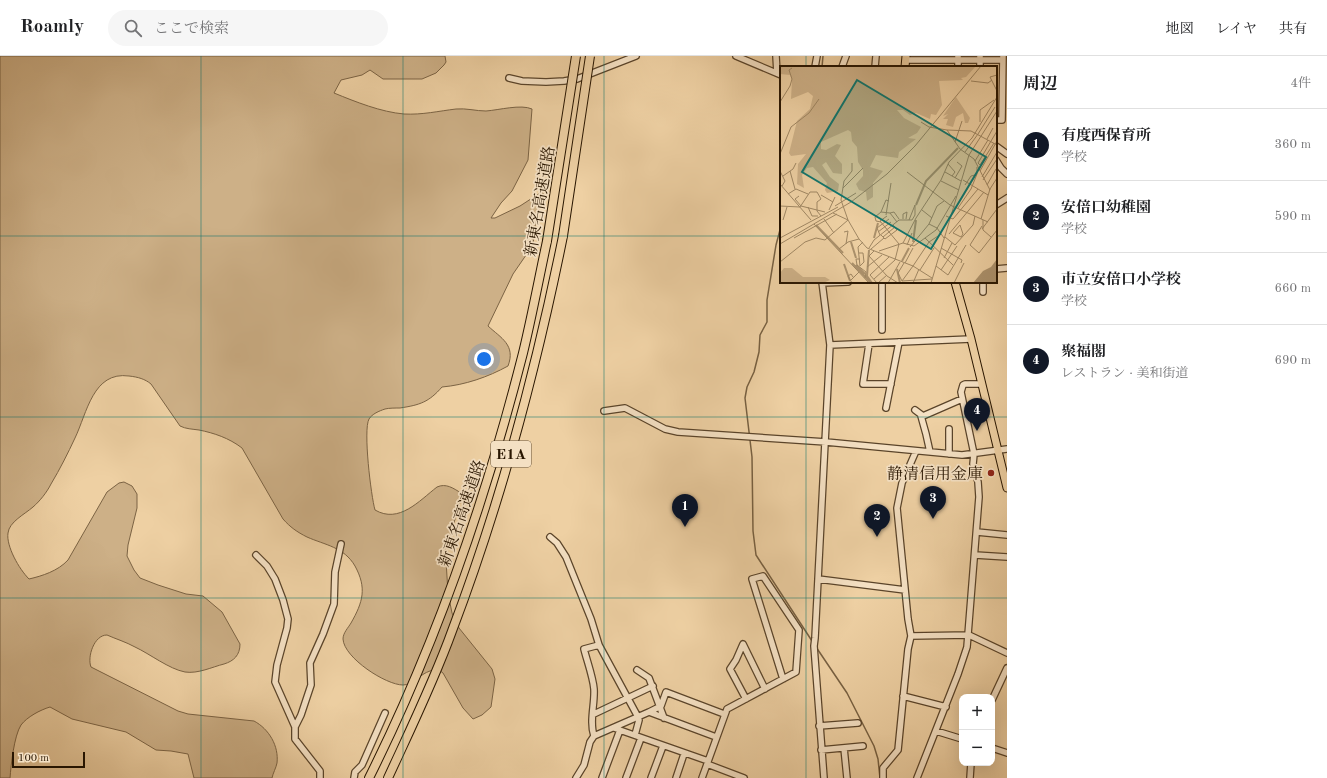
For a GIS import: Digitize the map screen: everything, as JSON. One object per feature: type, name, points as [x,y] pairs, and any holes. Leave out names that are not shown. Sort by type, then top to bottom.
[{"type":"highway","name":"新東名高速道路","points":[[369,778],[424,656],[462,554],[505,422],[524,352],[547,241],[576,56]]},
{"type":"highway","name":"新東名高速道路","points":[[388,778],[438,666],[474,571],[499,497],[518,429],[549,304],[563,236],[590,56]]},
{"type":"main road","points":[[955,283],[972,339],[1007,488]]},
{"type":"street","points":[[509,78],[522,81],[540,82],[577,79],[636,56]]},
{"type":"street","points":[[736,56],[779,74]]},
{"type":"street","points":[[776,56],[779,74]]},
{"type":"street","points":[[815,66],[817,56]]},
{"type":"street","points":[[842,66],[846,56]]},
{"type":"street","points":[[875,66],[876,56]]},
{"type":"street","points":[[906,61],[934,58],[945,60],[958,58],[1003,58],[1005,83],[1002,120],[997,120]]},
{"type":"street","points":[[945,60],[945,66]]},
{"type":"street","points":[[997,147],[1007,154]]},
{"type":"street","points":[[997,162],[1007,174]]},
{"type":"street","points":[[997,203],[1007,198]]},
{"type":"street","points":[[997,269],[1007,268]]},
{"type":"street","points":[[822,283],[830,345],[814,646],[824,778]]},
{"type":"street","points":[[882,283],[882,330]]},
{"type":"street","points":[[983,283],[983,292]]},
{"type":"street","points":[[830,345],[972,339]]},
{"type":"street","points":[[886,408],[899,342]]},
{"type":"street","points":[[870,344],[863,384],[891,384]]},
{"type":"street","points":[[917,778],[964,660],[969,636],[979,497],[978,482],[973,464],[974,454],[961,392],[963,385],[982,384]]},
{"type":"street","points":[[921,416],[962,399]]},
{"type":"street","points":[[604,411],[625,408],[665,429],[678,432],[826,442],[962,456],[1007,448]]},
{"type":"street","points":[[915,410],[921,416],[930,452]]},
{"type":"street","points":[[949,429],[949,454]]},
{"type":"street","points":[[883,778],[883,768],[898,750],[908,649],[911,636],[897,508],[902,483],[916,451]]},
{"type":"street","points":[[977,532],[1007,535]]},
{"type":"street","points":[[550,537],[557,543],[566,557],[591,619],[598,645],[638,717],[639,720],[635,735]]},
{"type":"street","points":[[295,727],[301,716],[311,685],[310,662],[323,634],[334,604],[335,572],[341,544]]},
{"type":"street","points":[[256,555],[275,579],[288,619],[277,665],[275,682],[295,727],[295,739],[320,771],[320,778]]},
{"type":"street","points":[[975,555],[1007,557]]},
{"type":"street","points":[[702,778],[727,709],[765,689],[796,672],[799,630],[763,576],[752,579],[783,679]]},
{"type":"street","points":[[818,579],[905,590]]},
{"type":"street","points":[[911,636],[969,636],[1007,652]]},
{"type":"street","points":[[746,699],[730,669],[743,644],[765,689]]},
{"type":"street","points":[[594,736],[592,728],[594,714],[594,688],[584,649],[598,645]]},
{"type":"street","points":[[995,694],[1007,668]]},
{"type":"street","points":[[637,670],[649,678],[661,706],[664,718]]},
{"type":"street","points":[[594,714],[653,686]]},
{"type":"street","points":[[576,778],[584,765],[590,742],[594,736],[617,729],[661,706],[666,692],[724,714]]},
{"type":"street","points":[[903,696],[946,707]]},
{"type":"street","points":[[649,712],[716,737]]},
{"type":"street","points":[[354,778],[356,772],[362,765],[386,714]]},
{"type":"street","points":[[819,726],[858,723]]},
{"type":"street","points":[[617,729],[744,778]]},
{"type":"street","points":[[602,778],[617,729]]},
{"type":"street","points":[[936,731],[959,738]]},
{"type":"street","points":[[626,778],[641,738]]},
{"type":"street","points":[[651,778],[663,746]]},
{"type":"street","points":[[821,750],[863,746]]},
{"type":"street","points":[[844,748],[847,778]]},
{"type":"street","points":[[995,749],[1007,753]]},
{"type":"street","points":[[676,778],[684,754]]},
{"type":"street","points":[[970,778],[971,766]]},
{"type":"street","points":[[725,778],[728,772]]},
{"type":"shaded area","points":[[0,56],[445,56],[446,62],[436,73],[422,79],[383,79],[370,70],[362,75],[341,80],[334,93],[378,109],[404,114],[460,109],[486,111],[522,107],[532,109],[528,160],[512,191],[501,203],[491,218],[495,218],[520,206],[540,193],[543,193],[543,200],[536,218],[533,245],[513,274],[488,326],[502,338],[509,347],[510,359],[508,366],[476,380],[442,387],[433,396],[419,404],[380,411],[370,417],[367,425],[368,463],[375,510],[384,514],[400,513],[416,504],[440,486],[455,489],[461,493],[461,499],[451,533],[445,544],[448,593],[452,613],[459,628],[492,669],[495,679],[491,707],[482,715],[473,719],[463,708],[443,673],[439,670],[426,672],[407,685],[403,685],[396,684],[377,675],[358,662],[350,654],[343,639],[361,602],[362,595],[359,574],[351,560],[334,547],[300,533],[283,519],[242,448],[232,441],[216,434],[180,426],[151,384],[135,377],[117,376],[107,380],[99,387],[93,396],[58,473],[41,499],[36,505],[11,525],[8,538],[11,551],[17,563],[29,579],[55,570],[68,560],[107,492],[119,483],[124,482],[132,486],[137,494],[137,508],[128,545],[127,556],[134,570],[140,578],[158,585],[186,594],[203,596],[222,612],[240,644],[240,648],[236,657],[228,663],[200,671],[185,672],[166,665],[132,645],[107,635],[102,636],[95,642],[90,658],[91,667],[178,711],[188,714],[254,721],[268,733],[275,744],[277,765],[272,778],[194,778],[188,754],[156,750],[126,732],[72,719],[50,707],[34,714],[21,725],[15,743],[10,778],[0,778]]},
{"type":"waterway","points":[[822,66],[823,56]]},
{"type":"waterway","points":[[780,230],[767,300],[767,322],[760,335],[759,352],[754,372],[747,387],[745,398],[752,457],[753,531],[756,555],[812,641]]},
{"type":"waterway","points":[[816,647],[847,693],[874,746],[878,759],[880,778]]},
{"type":"place","name":"聚福閣","points":[[977,431]]},
{"type":"place","name":"静清信用金庫","points":[[991,473]]},
{"type":"place","name":"市立安倍口小学校","points":[[933,519]]},
{"type":"place","name":"有度西保育所","points":[[685,527]]},
{"type":"place","name":"安倍口幼稚園","points":[[877,537]]}]
